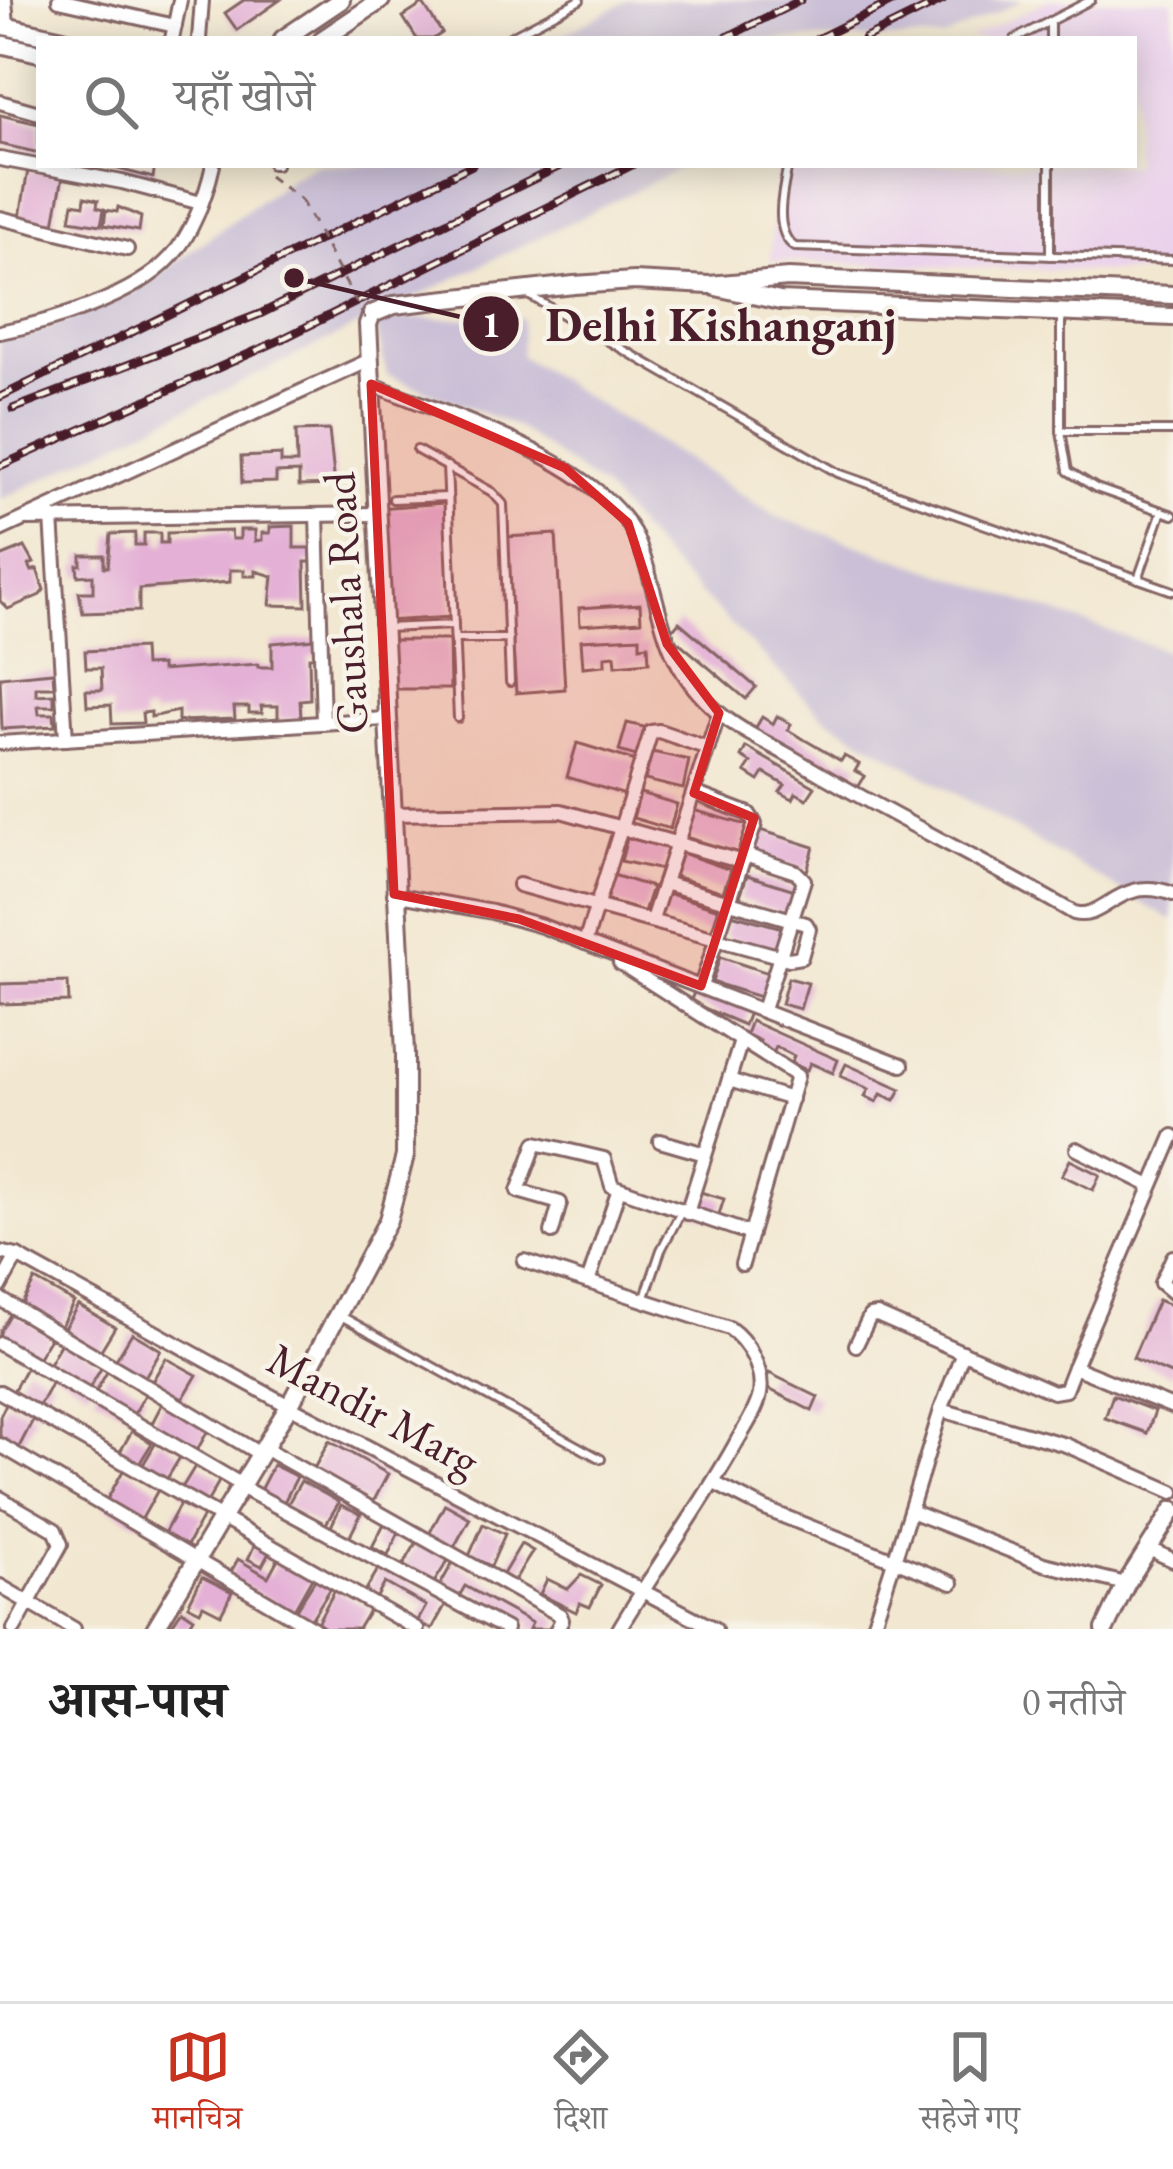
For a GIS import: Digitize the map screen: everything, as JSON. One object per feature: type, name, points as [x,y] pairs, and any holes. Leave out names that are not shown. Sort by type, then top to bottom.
[{"type":"street","points":[[2,31],[5,0]]},
{"type":"street","points":[[58,0],[173,33],[181,0]]},
{"type":"street","points":[[199,36],[202,0]]},
{"type":"street","points":[[287,36],[341,0]]},
{"type":"street","points":[[327,36],[381,0]]},
{"type":"street","points":[[2,31],[40,36]]},
{"type":"street","points":[[2,31],[36,51]]},
{"type":"street","points":[[0,102],[36,111]]},
{"type":"street","points":[[0,159],[36,166]]},
{"type":"street","points":[[48,168],[200,203]]},
{"type":"street","points":[[0,332],[47,321],[146,277],[173,256],[200,203],[211,168]]},
{"type":"street","points":[[0,218],[128,248]]},
{"type":"street","points":[[368,323],[381,308],[394,305],[634,281],[709,285],[788,278],[1173,296]]},
{"type":"street","points":[[709,285],[780,301],[1173,317]]},
{"type":"street","name":"Gaushala Road","points":[[155,1629],[289,1406],[388,1220],[405,1156],[405,1053],[368,323]]},
{"type":"street","points":[[0,530],[370,360]]},
{"type":"street","points":[[370,384],[533,451],[590,484],[611,503],[639,543],[667,644],[680,668],[718,713],[1081,916],[1134,888],[1173,894]]},
{"type":"street","points":[[21,519],[377,514]]},
{"type":"street","points":[[317,515],[323,723]]},
{"type":"street","points":[[52,518],[65,739]]},
{"type":"street","points":[[652,920],[718,713]]},
{"type":"street","points":[[0,743],[385,719]]},
{"type":"street","points":[[585,943],[651,732],[708,748]]},
{"type":"street","points":[[694,793],[754,818],[732,904],[701,986]]},
{"type":"street","points":[[392,814],[544,809],[620,826],[801,874],[804,886],[794,920]]},
{"type":"street","points":[[519,885],[780,957],[801,957],[809,929],[794,920],[664,883]]},
{"type":"street","points":[[394,894],[506,916],[902,1065]]},
{"type":"street","points":[[599,949],[796,1076],[742,1264]]},
{"type":"street","points":[[763,1010],[780,957]]},
{"type":"street","points":[[684,1212],[741,1041]]},
{"type":"street","points":[[729,1080],[791,1099]]},
{"type":"street","points":[[856,1345],[873,1314],[1060,1394],[1173,1136]]},
{"type":"street","points":[[660,1141],[705,1154]]},
{"type":"street","points":[[551,1232],[560,1203],[518,1192],[536,1142],[604,1159],[612,1186],[751,1234]]},
{"type":"street","points":[[1076,1149],[1151,1186]]},
{"type":"street","points":[[588,1282],[619,1189]]},
{"type":"street","name":"Mandir Marg","points":[[0,1252],[17,1256],[289,1406],[715,1629]]},
{"type":"street","points":[[0,1287],[17,1256]]},
{"type":"street","points":[[1173,1257],[1161,1283],[1173,1293]]},
{"type":"street","points":[[524,1261],[729,1328],[743,1340],[754,1360],[759,1398],[714,1483],[619,1629]]},
{"type":"street","points":[[0,1298],[262,1451],[560,1615],[557,1629]]},
{"type":"street","points":[[0,1344],[242,1486],[506,1629]]},
{"type":"street","points":[[872,1629],[962,1352]]},
{"type":"street","points":[[1074,1367],[1173,1407]]},
{"type":"street","points":[[0,1392],[418,1629]]},
{"type":"street","points":[[941,1410],[1066,1445],[1173,1492]]},
{"type":"street","points":[[0,1445],[314,1629]]},
{"type":"street","points":[[714,1483],[765,1509],[952,1583]]},
{"type":"street","points":[[0,1498],[60,1536],[59,1551],[14,1629]]},
{"type":"street","points":[[1106,1629],[1126,1584],[1173,1510]]},
{"type":"street","points":[[910,1511],[1044,1564],[1126,1584]]},
{"type":"street","points":[[1149,1549],[1173,1560]]},
{"type":"street","points":[[0,1586],[74,1629]]},
{"type":"lane","points":[[512,36],[580,0]]},
{"type":"lane","points":[[1021,36],[1091,0]]},
{"type":"lane","points":[[1050,21],[1050,36]]},
{"type":"lane","points":[[788,168],[781,228],[787,243],[795,247],[1173,260]]},
{"type":"lane","points":[[1050,168],[1050,256]]},
{"type":"lane","points":[[519,290],[838,473],[1173,591]]},
{"type":"lane","points":[[1061,312],[1061,431],[1068,471],[1096,488],[1173,515]]},
{"type":"lane","points":[[1061,431],[1173,431]]},
{"type":"lane","points":[[417,450],[492,492],[502,504],[510,682]]},
{"type":"lane","points":[[447,466],[458,718]]},
{"type":"lane","points":[[393,499],[448,497]]},
{"type":"lane","points":[[1138,579],[1162,512]]},
{"type":"lane","points":[[382,628],[454,625]]},
{"type":"lane","points":[[454,639],[509,639]]},
{"type":"lane","points":[[644,1300],[661,1250],[684,1212]]},
{"type":"lane","points":[[338,1314],[601,1460]]},
{"type":"path","points":[[259,168],[301,200],[368,323]]},
{"type":"highlighted area","points":[[371,384],[565,468],[628,523],[667,644],[719,713],[694,793],[754,818],[701,986],[519,919],[394,894]]},
{"type":"shaded area","points":[[629,0],[1022,0],[949,36],[561,36]]},
{"type":"shaded area","points":[[1048,0],[1173,0],[1173,274],[770,261],[778,168],[1137,168],[1137,36],[975,36]]},
{"type":"shaded area","points":[[310,168],[681,168],[0,500],[0,338],[31,335],[136,291]]},
{"type":"shaded area","points":[[522,318],[521,356],[777,517],[1173,653],[1173,921],[824,717],[663,557],[604,489],[517,427],[387,375],[376,324],[391,319]]},
{"type":"building","points":[[244,0],[280,0],[237,30],[225,13]]},
{"type":"building","points":[[423,4],[442,33],[415,36],[403,17]]},
{"type":"building","points":[[0,115],[36,123],[36,152],[0,144]]},
{"type":"building","points":[[115,168],[155,168],[153,178]]},
{"type":"building","points":[[28,170],[63,176],[54,224],[20,217]]},
{"type":"building","points":[[85,197],[98,200],[97,207],[104,209],[101,225],[70,220],[73,203],[84,205]]},
{"type":"building","points":[[118,207],[141,217],[139,231],[104,225],[106,210],[117,212]]},
{"type":"building","points":[[329,430],[335,485],[299,486],[299,472],[276,473],[276,482],[242,483],[241,457],[281,455],[281,463],[297,463],[296,431]]},
{"type":"building","points":[[445,503],[452,617],[385,621],[378,508]]},
{"type":"building","points":[[294,526],[294,548],[316,548],[317,562],[305,562],[306,606],[270,605],[273,576],[256,571],[256,576],[244,576],[244,570],[230,570],[230,582],[139,589],[139,611],[83,613],[79,592],[93,592],[93,575],[78,576],[77,565],[81,565],[81,555],[104,555],[104,567],[108,567],[111,534],[135,533],[135,545],[144,545],[144,533],[160,533],[160,543],[167,543],[167,533],[231,531],[232,539],[240,539],[240,530],[255,530],[255,541],[262,540],[262,533],[270,533],[270,527]]},
{"type":"building","points":[[556,534],[565,689],[516,693],[506,537]]},
{"type":"building","points":[[25,547],[34,563],[29,565],[32,571],[37,569],[44,590],[8,609],[0,601],[0,557]]},
{"type":"building","points":[[640,604],[641,621],[580,625],[579,608]]},
{"type":"building","points":[[679,622],[756,687],[746,699],[669,634]]},
{"type":"building","points":[[640,637],[640,646],[648,645],[649,662],[616,665],[615,655],[605,656],[605,665],[583,667],[581,640]]},
{"type":"building","points":[[390,640],[449,640],[450,689],[391,689]]},
{"type":"building","points":[[320,641],[320,656],[309,657],[310,699],[300,700],[301,719],[278,719],[278,706],[261,706],[262,713],[234,707],[235,719],[178,721],[178,711],[151,717],[151,712],[142,713],[143,723],[112,724],[111,705],[87,706],[86,690],[102,690],[101,668],[86,668],[85,651],[143,648],[144,666],[161,665],[161,671],[272,667],[272,643]]},
{"type":"building","points":[[53,672],[54,687],[36,687],[36,695],[54,694],[54,706],[38,706],[39,714],[54,714],[55,726],[2,729],[0,677]]},
{"type":"building","points":[[777,716],[791,724],[788,730],[841,761],[844,756],[859,764],[855,771],[865,776],[857,789],[755,729],[762,717],[773,724]]},
{"type":"building","points":[[627,723],[648,728],[639,757],[619,751]]},
{"type":"building","points":[[577,743],[636,761],[625,795],[567,777]]},
{"type":"building","points":[[746,747],[815,787],[807,799],[780,792],[785,785],[764,773],[759,781],[745,772],[751,763],[741,757]]},
{"type":"building","points":[[652,752],[689,760],[683,789],[645,780]]},
{"type":"building","points":[[640,793],[677,804],[670,829],[633,818]]},
{"type":"building","points":[[693,810],[747,825],[739,853],[685,837]]},
{"type":"building","points":[[757,829],[814,847],[807,871],[749,853]]},
{"type":"building","points":[[627,838],[668,847],[662,870],[621,861]]},
{"type":"building","points":[[682,853],[731,870],[723,892],[674,876]]},
{"type":"building","points":[[613,875],[652,887],[644,912],[605,900]]},
{"type":"building","points":[[747,875],[798,891],[790,915],[739,899]]},
{"type":"building","points":[[667,893],[719,909],[711,934],[660,918]]},
{"type":"building","points":[[731,914],[786,929],[779,952],[724,936]]},
{"type":"building","points":[[720,957],[771,974],[763,998],[712,982]]},
{"type":"building","points":[[788,978],[808,983],[800,1009],[781,1004]]},
{"type":"building","points":[[68,982],[69,1002],[0,1004],[0,984]]},
{"type":"building","points":[[696,988],[750,1010],[744,1025],[690,1002]]},
{"type":"building","points":[[751,1021],[838,1060],[833,1073],[810,1063],[807,1070],[791,1063],[794,1056],[776,1047],[772,1056],[757,1049],[760,1041],[746,1034]]},
{"type":"building","points":[[846,1064],[901,1089],[895,1100],[881,1094],[877,1102],[865,1096],[869,1089],[840,1076]]},
{"type":"building","points":[[1070,1160],[1100,1175],[1093,1190],[1062,1175]]},
{"type":"building","points":[[697,1191],[724,1199],[717,1221],[690,1212]]},
{"type":"building","points":[[35,1280],[74,1302],[58,1331],[19,1309]]},
{"type":"building","points":[[1158,1300],[1173,1306],[1173,1375],[1133,1358]]},
{"type":"building","points":[[78,1305],[115,1327],[98,1355],[61,1333]]},
{"type":"building","points":[[11,1313],[51,1336],[35,1362],[0,1342]]},
{"type":"building","points":[[132,1333],[161,1350],[143,1380],[114,1363]]},
{"type":"building","points":[[62,1341],[103,1365],[88,1391],[47,1367]]},
{"type":"building","points":[[166,1358],[197,1375],[181,1402],[150,1385]]},
{"type":"building","points":[[27,1366],[53,1380],[36,1412],[10,1397]]},
{"type":"building","points":[[107,1372],[146,1393],[133,1416],[94,1395]]},
{"type":"building","points":[[769,1373],[818,1397],[812,1411],[763,1386]]},
{"type":"building","points":[[1113,1395],[1155,1411],[1147,1433],[1105,1418]]},
{"type":"building","points":[[164,1400],[211,1425],[195,1454],[149,1429]]},
{"type":"building","points":[[7,1402],[35,1416],[17,1451],[0,1443],[0,1416]]},
{"type":"building","points":[[132,1431],[152,1443],[136,1469],[117,1457]]},
{"type":"building","points":[[158,1439],[182,1454],[165,1482],[141,1468]]},
{"type":"building","points":[[329,1441],[388,1474],[371,1506],[311,1474]]},
{"type":"building","points":[[197,1463],[221,1478],[205,1506],[180,1491]]},
{"type":"building","points":[[273,1465],[297,1477],[282,1506],[258,1494]]},
{"type":"building","points":[[124,1469],[159,1488],[139,1524],[104,1505]]},
{"type":"building","points":[[301,1481],[339,1502],[323,1529],[286,1507]]},
{"type":"building","points":[[180,1504],[203,1516],[184,1551],[161,1539]]},
{"type":"building","points":[[445,1504],[470,1518],[452,1551],[427,1538]]},
{"type":"building","points":[[341,1505],[361,1514],[348,1540],[329,1531]]},
{"type":"building","points":[[386,1520],[401,1528],[388,1555],[372,1547]]},
{"type":"building","points":[[483,1524],[505,1534],[491,1566],[469,1556]]},
{"type":"building","points":[[418,1540],[449,1559],[433,1584],[403,1566]]},
{"type":"building","points":[[255,1544],[270,1551],[262,1566],[248,1559]]},
{"type":"building","points":[[521,1544],[533,1551],[514,1581],[503,1574]]},
{"type":"building","points":[[279,1557],[313,1576],[292,1613],[228,1577],[238,1559],[268,1577]]},
{"type":"building","points":[[453,1562],[560,1620],[555,1629],[529,1629],[532,1623],[465,1586],[458,1598],[439,1587]]},
{"type":"building","points":[[380,1566],[447,1602],[432,1629],[416,1624],[426,1606],[385,1583],[374,1602],[363,1595]]},
{"type":"building","points":[[581,1575],[601,1585],[590,1607],[580,1603],[576,1612],[540,1594],[547,1579],[568,1589]]},
{"type":"building","points":[[202,1577],[232,1592],[221,1614],[203,1605],[200,1611],[188,1605]]},
{"type":"building","points":[[316,1578],[331,1588],[310,1621],[295,1611]]},
{"type":"building","points":[[335,1590],[370,1609],[358,1629],[327,1629],[317,1623]]},
{"type":"building","points":[[182,1610],[194,1618],[187,1629],[172,1625]]},
{"type":"railway","points":[[729,36],[801,0]]},
{"type":"railway","points":[[823,36],[896,0]]},
{"type":"railway","points":[[870,36],[943,0]]},
{"type":"railway","points":[[0,397],[466,168]]},
{"type":"railway","points":[[13,409],[260,314],[556,168]]},
{"type":"railway","points":[[0,466],[280,340],[626,168]]},
{"type":"place","name":"Delhi Kishanganj","points":[[294,278]]}]
